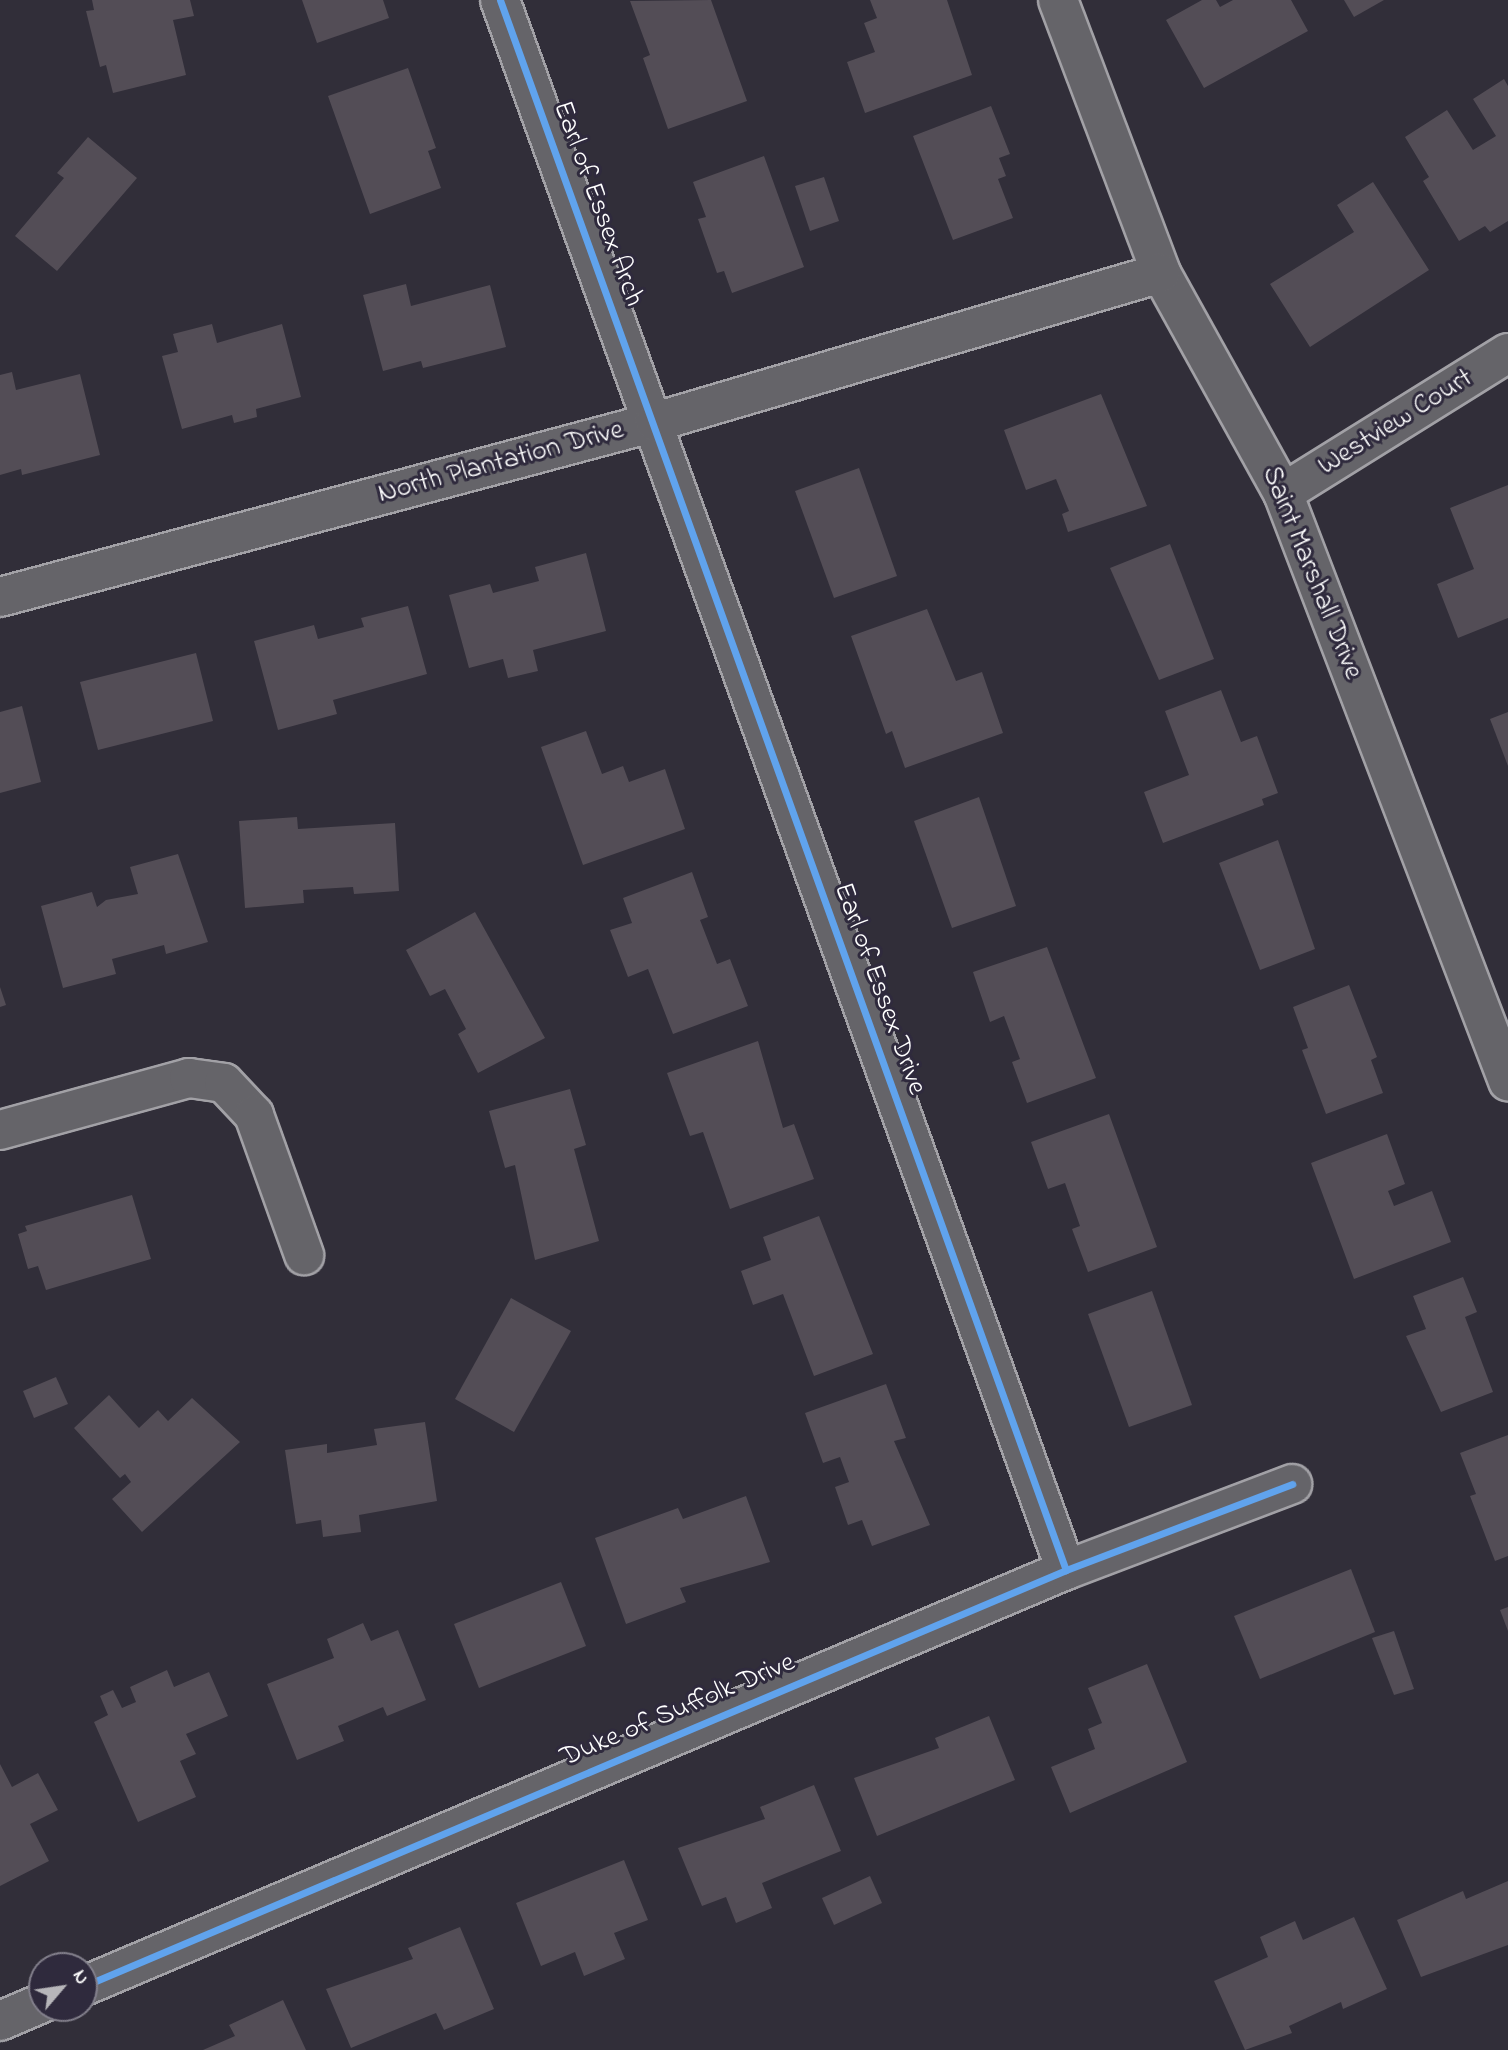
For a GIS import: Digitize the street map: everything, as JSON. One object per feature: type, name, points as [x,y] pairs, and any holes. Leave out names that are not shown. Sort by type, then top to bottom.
[{"type":"street","name":"Earl of Essex Arch","points":[[500,0],[655,422]]},
{"type":"street","name":"Saint Marshall Drive","points":[[1058,0],[1161,273],[1283,493],[1508,1081]]},
{"type":"street","name":"North Plantation Drive","points":[[0,597],[655,422],[1161,273]]},
{"type":"street","name":"Westview Court","points":[[1283,493],[1508,353]]},
{"type":"street","name":"Earl of Essex Drive","points":[[655,422],[1066,1570]]},
{"type":"street","points":[[0,1130],[189,1078],[224,1083],[254,1115],[304,1255]]},
{"type":"street","name":"Duke of Suffolk Drive","points":[[98,1980],[1066,1570],[1292,1484]]},
{"type":"street","points":[[0,2021],[28,2009]]},
{"type":"building","points":[[92,0],[190,0],[194,16],[173,20],[186,75],[113,93],[106,65],[100,67],[86,11],[94,10]]},
{"type":"building","points":[[302,0],[383,0],[389,18],[317,43]]},
{"type":"building","points":[[711,0],[747,101],[668,129],[643,58],[650,55],[630,1]]},
{"type":"building","points":[[870,0],[947,0],[972,75],[865,113],[847,62],[875,52],[864,23],[877,18]]},
{"type":"building","points":[[1202,0],[1216,0],[1220,7],[1233,0],[1291,0],[1308,31],[1204,88],[1166,20]]},
{"type":"building","points":[[1344,0],[1384,0],[1354,17]]},
{"type":"building","points":[[408,68],[436,148],[428,151],[441,188],[370,214],[328,96]]},
{"type":"building","points":[[1504,79],[1508,86],[1508,221],[1490,232],[1485,226],[1459,241],[1423,181],[1429,177],[1405,137],[1447,110],[1473,150],[1496,136],[1473,99]]},
{"type":"building","points":[[991,106],[1010,154],[999,158],[1006,176],[998,179],[1013,218],[953,240],[913,136]]},
{"type":"building","points":[[88,137],[137,178],[57,271],[15,236],[64,178],[57,173]]},
{"type":"building","points":[[764,156],[804,267],[732,293],[724,271],[717,273],[698,219],[706,217],[693,182]]},
{"type":"building","points":[[824,177],[839,221],[810,231],[795,186]]},
{"type":"building","points":[[1373,182],[1429,270],[1310,347],[1270,284],[1354,232],[1337,205]]},
{"type":"building","points":[[406,284],[411,306],[490,285],[506,347],[423,368],[421,361],[383,371],[363,295]]},
{"type":"building","points":[[212,324],[217,343],[282,324],[301,397],[256,409],[257,417],[234,423],[232,415],[182,429],[162,356],[178,352],[173,334]]},
{"type":"building","points":[[12,372],[16,390],[80,374],[100,455],[22,475],[21,469],[0,475],[0,375]]},
{"type":"building","points":[[1101,394],[1147,506],[1068,532],[1062,514],[1069,511],[1056,479],[1026,490],[1004,430]]},
{"type":"building","points":[[859,468],[897,576],[834,598],[795,491]]},
{"type":"building","points":[[1508,485],[1508,618],[1458,638],[1437,584],[1474,569],[1450,508]]},
{"type":"building","points":[[1170,544],[1214,659],[1159,680],[1110,568]]},
{"type":"building","points":[[586,553],[606,631],[533,650],[538,671],[508,678],[503,659],[469,668],[449,595],[490,584],[493,593],[539,581],[535,567]]},
{"type":"building","points":[[408,606],[427,674],[333,700],[337,714],[278,730],[254,641],[314,625],[318,639],[364,627],[361,618]]},
{"type":"building","points":[[927,609],[956,681],[982,672],[1003,733],[905,768],[892,731],[886,734],[851,636]]},
{"type":"building","points":[[196,653],[213,721],[98,750],[80,682]]},
{"type":"building","points":[[1221,690],[1241,742],[1257,736],[1278,793],[1262,799],[1264,805],[1163,843],[1144,792],[1189,775],[1165,711]]},
{"type":"building","points":[[22,706],[41,782],[0,793],[0,712]]},
{"type":"building","points":[[1508,712],[1508,766],[1490,719]]},
{"type":"building","points":[[586,731],[602,774],[623,766],[629,782],[665,769],[685,829],[583,865],[541,747]]},
{"type":"building","points":[[979,797],[1016,906],[952,928],[914,821]]},
{"type":"building","points":[[297,817],[298,829],[395,823],[399,891],[354,894],[353,887],[303,890],[304,903],[245,908],[239,821]]},
{"type":"building","points":[[1278,840],[1315,949],[1260,970],[1219,863]]},
{"type":"building","points":[[178,854],[208,942],[166,954],[164,945],[112,959],[116,974],[63,988],[41,906],[92,892],[97,907],[106,900],[138,894],[130,867]]},
{"type":"building","points":[[692,872],[708,917],[700,920],[717,964],[730,959],[748,1006],[673,1034],[648,969],[628,977],[610,930],[632,923],[623,898]]},
{"type":"building","points":[[475,912],[545,1038],[478,1073],[458,1034],[466,1029],[445,989],[430,996],[406,950]]},
{"type":"building","points":[[1047,947],[1096,1078],[1027,1103],[1012,1062],[1020,1059],[1004,1016],[990,1022],[973,972]]},
{"type":"building","points":[[1349,985],[1377,1057],[1371,1060],[1383,1093],[1326,1114],[1302,1050],[1308,1048],[1293,1007]]},
{"type":"building","points":[[0,987],[6,1005],[0,1007]]},
{"type":"building","points":[[758,1041],[783,1128],[794,1124],[814,1179],[730,1209],[703,1132],[690,1136],[667,1073]]},
{"type":"building","points":[[570,1089],[586,1145],[574,1149],[599,1241],[535,1260],[515,1165],[505,1168],[489,1111]]},
{"type":"building","points":[[1109,1114],[1157,1247],[1088,1272],[1072,1229],[1080,1226],[1065,1183],[1048,1189],[1031,1142]]},
{"type":"building","points":[[1387,1134],[1405,1184],[1388,1191],[1394,1206],[1432,1191],[1451,1242],[1354,1279],[1311,1163]]},
{"type":"building","points":[[132,1195],[151,1259],[46,1290],[38,1266],[28,1269],[18,1234],[27,1231],[25,1226]]},
{"type":"building","points":[[819,1216],[873,1354],[814,1376],[783,1294],[753,1305],[741,1271],[771,1260],[763,1237]]},
{"type":"building","points":[[1463,1277],[1477,1312],[1465,1317],[1493,1392],[1441,1412],[1406,1336],[1426,1329],[1413,1296]]},
{"type":"building","points":[[1152,1291],[1192,1405],[1129,1427],[1088,1314]]},
{"type":"building","points":[[511,1298],[571,1331],[514,1432],[455,1399]]},
{"type":"building","points":[[56,1377],[68,1404],[34,1418],[23,1391]]},
{"type":"building","points":[[886,1384],[906,1438],[894,1441],[930,1525],[872,1546],[862,1520],[848,1525],[835,1487],[849,1482],[840,1457],[823,1463],[805,1413]]},
{"type":"building","points":[[109,1395],[139,1428],[158,1410],[168,1421],[192,1398],[240,1442],[142,1532],[112,1499],[131,1482],[125,1474],[120,1478],[74,1428]]},
{"type":"building","points":[[425,1422],[437,1501],[359,1515],[361,1532],[323,1537],[321,1520],[296,1524],[285,1450],[327,1444],[327,1453],[377,1445],[374,1429]]},
{"type":"building","points":[[1508,1435],[1508,1556],[1495,1561],[1470,1496],[1476,1494],[1460,1453]]},
{"type":"building","points":[[746,1496],[770,1562],[680,1588],[686,1602],[626,1624],[595,1538],[678,1508],[683,1519]]},
{"type":"building","points":[[1351,1569],[1375,1632],[1260,1679],[1234,1616]]},
{"type":"building","points":[[561,1582],[586,1646],[479,1688],[454,1624]]},
{"type":"building","points":[[1508,1607],[1508,1631],[1500,1610]]},
{"type":"building","points":[[363,1623],[371,1641],[398,1630],[426,1700],[387,1716],[383,1707],[338,1726],[344,1741],[297,1760],[267,1684],[334,1658],[327,1639]]},
{"type":"building","points":[[1394,1631],[1414,1689],[1394,1695],[1372,1638]]},
{"type":"building","points":[[1147,1664],[1187,1762],[1070,1813],[1051,1767],[1095,1749],[1088,1729],[1102,1723],[1088,1688]]},
{"type":"building","points":[[167,1670],[174,1687],[209,1672],[228,1716],[186,1734],[196,1754],[180,1761],[196,1797],[138,1822],[94,1722],[108,1715],[100,1696],[113,1690],[122,1708],[136,1702],[130,1687]]},
{"type":"building","points":[[989,1716],[1015,1780],[877,1836],[854,1778],[939,1748],[935,1738]]},
{"type":"building","points":[[0,1764],[12,1787],[38,1773],[58,1810],[30,1824],[49,1861],[0,1886]]},
{"type":"building","points":[[814,1785],[841,1851],[762,1883],[772,1908],[736,1923],[726,1897],[702,1906],[678,1848],[765,1819],[760,1807]]},
{"type":"building","points":[[624,1860],[648,1920],[614,1933],[625,1959],[584,1976],[575,1952],[541,1966],[516,1903]]},
{"type":"building","points":[[870,1876],[882,1903],[834,1925],[822,1898]]},
{"type":"building","points":[[1508,1881],[1508,1945],[1421,1977],[1397,1920],[1463,1891],[1466,1899]]},
{"type":"building","points":[[1354,1917],[1387,1989],[1343,2009],[1341,2002],[1289,2026],[1292,2033],[1245,2050],[1214,1981],[1268,1957],[1260,1937],[1295,1921],[1303,1940]]},
{"type":"building","points":[[460,1927],[494,2009],[444,2030],[436,2013],[351,2048],[326,1989],[413,1959],[408,1948]]},
{"type":"building","points":[[283,2000],[306,2050],[203,2050],[235,2036],[229,2025]]},
{"type":"cycle path","points":[[500,0],[1066,1570]]},
{"type":"cycle path","points":[[98,1980],[1066,1570],[1292,1484]]}]
